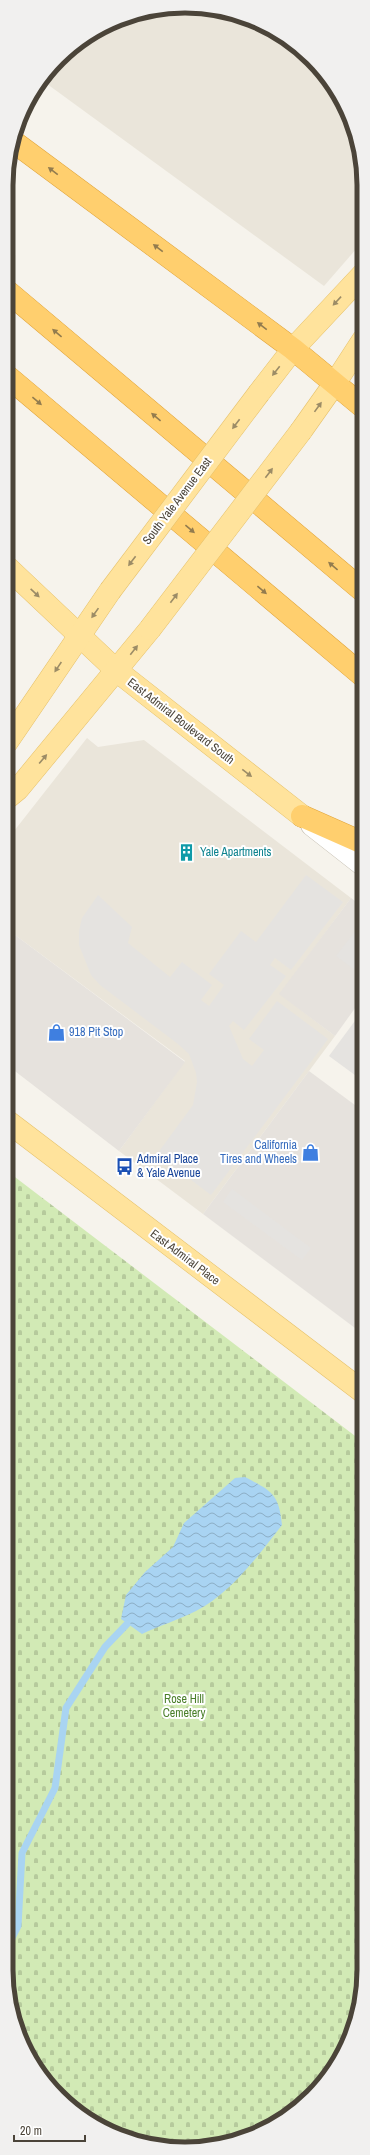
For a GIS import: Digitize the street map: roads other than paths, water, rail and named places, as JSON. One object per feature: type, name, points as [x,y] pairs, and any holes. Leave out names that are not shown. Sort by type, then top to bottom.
[{"type":"highway","points":[[18,145],[293,349],[357,401]]},
{"type":"highway","points":[[13,296],[357,586]]},
{"type":"highway","points":[[13,381],[357,671]]},
{"type":"highway","points":[[302,816],[357,840]]},
{"type":"main road","name":"South Yale Avenue East","points":[[13,733],[110,591],[259,393],[293,349],[357,280]]},
{"type":"main road","points":[[13,793],[118,671],[301,431],[336,384],[357,351]]},
{"type":"main road","name":"East Admiral Boulevard South","points":[[13,573],[118,671],[302,816]]},
{"type":"main road","name":"East Admiral Place","points":[[13,1126],[357,1387]]},
{"type":"street","name":"East Admiral Boulevard South","points":[[302,816],[357,860]]},
{"type":"water","points":[[245,1477],[267,1490],[276,1499],[281,1514],[282,1525],[243,1573],[221,1594],[196,1611],[142,1634],[121,1619],[126,1595],[145,1572],[173,1547],[184,1523],[235,1478]]},
{"type":"waterway","points":[[13,1936],[18,1926],[22,1853],[55,1788],[66,1708],[105,1647],[127,1624]]},
{"type":"place","name":"Yale Apartments","points":[[187,852]]},
{"type":"place","name":"918 Pit Stop","points":[[56,1032]]},
{"type":"place","name":"California Tires and Wheels","points":[[310,1152]]},
{"type":"place","name":"Admiral Place & Yale Avenue","points":[[124,1166]]},
{"type":"park label","name":"Rose Hill Cemetery","points":[[184,1706]]}]
